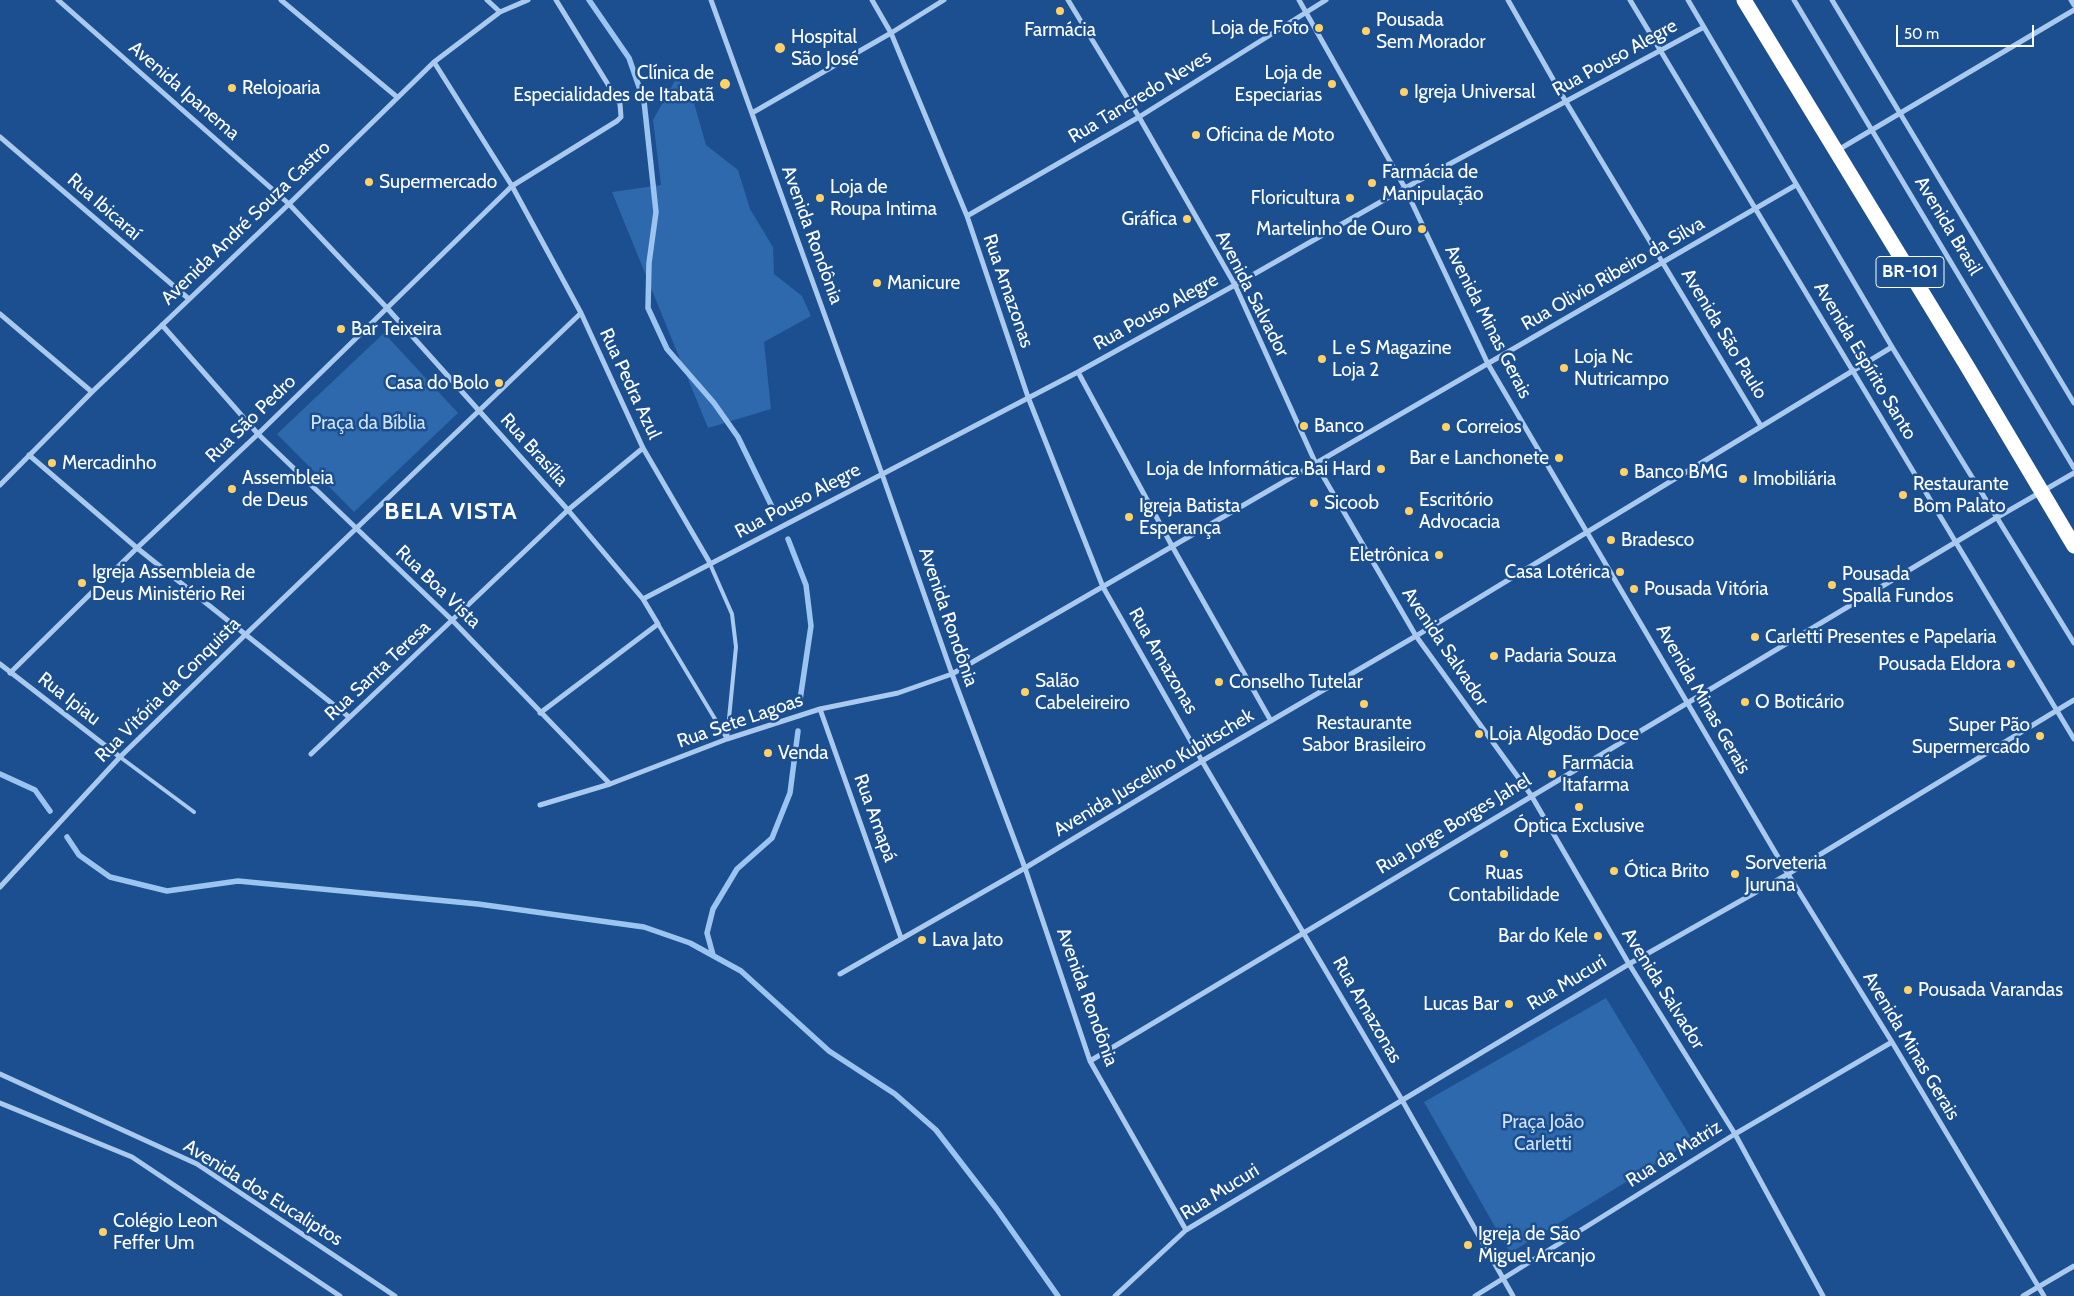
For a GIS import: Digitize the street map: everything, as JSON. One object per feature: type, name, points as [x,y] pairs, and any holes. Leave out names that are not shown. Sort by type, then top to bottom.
[{"type":"highway","name":"BR-101","points":[[1744,0],[1967,366],[2074,546]]},
{"type":"street","name":"Avenida Ipanema","points":[[58,0],[289,204]]},
{"type":"street","points":[[281,0],[397,97]]},
{"type":"street","points":[[487,0],[500,12]]},
{"type":"street","name":"Avenida André Souza Castro","points":[[0,485],[92,392],[289,204],[434,62],[500,12],[528,0]]},
{"type":"street","name":"Rua São Pedro","points":[[10,673],[512,186],[617,121],[621,116],[620,104],[556,0]]},
{"type":"street","name":"Avenida Rondônia","points":[[711,0],[952,674],[1025,868],[1090,1061],[1186,1230]]},
{"type":"street","name":"Rua Amazonas","points":[[872,0],[891,33],[967,216],[1028,397],[1103,587],[1514,1296]]},
{"type":"street","points":[[752,113],[891,33],[944,0]]},
{"type":"street","name":"Avenida Salvador","points":[[1068,0],[1139,117],[1235,286],[1316,464],[1416,636],[1531,795],[1629,964],[1735,1134],[1823,1296]]},
{"type":"street","name":"Avenida Minas Gerais","points":[[1299,0],[1404,188],[1488,364],[1788,874],[1892,1042],[2044,1296]]},
{"type":"street","name":"Rua Tancredo Neves","points":[[967,216],[1139,117],[1326,0]]},
{"type":"street","name":"Avenida São Paulo","points":[[1508,0],[1566,102],[1762,426]]},
{"type":"street","name":"Avenida Espírito Santo","points":[[1630,0],[2074,739]]},
{"type":"street","name":"Avenida Espírito Santo","points":[[1688,0],[1892,347],[2074,643]]},
{"type":"street","name":"Avenida Brasil","points":[[1794,0],[1873,129],[2074,468]]},
{"type":"street","name":"Avenida Brasil","points":[[1832,0],[2074,403]]},
{"type":"street","points":[[2071,0],[2074,5]]},
{"type":"street","points":[[1836,152],[2074,10]]},
{"type":"street","name":"Rua Pouso Alegre","points":[[643,599],[1078,372],[1235,286],[1404,188],[1704,27]]},
{"type":"street","name":"Rua Pedra Azul","points":[[434,62],[512,186],[581,313],[642,448],[710,563]]},
{"type":"street","name":"Rua Ibicaraí","points":[[0,137],[189,299]]},
{"type":"street","name":"Rua Olivio Ribeiro da Silva","points":[[952,674],[1796,185]]},
{"type":"street","name":"Rua Brasília","points":[[289,204],[387,308],[568,510],[643,599],[658,624]]},
{"type":"street","name":"Rua Vitória da Conquista","points":[[0,887],[120,757],[355,528],[581,313]]},
{"type":"street","points":[[0,314],[92,392]]},
{"type":"street","name":"Rua Boa Vista","points":[[162,325],[258,434],[453,621],[610,784]]},
{"type":"street","name":"Avenida Juscelino Kubitschek","points":[[840,974],[1025,868],[1202,760],[1416,636],[1892,347]]},
{"type":"street","points":[[1078,372],[1172,546],[1271,721]]},
{"type":"street","name":"Rua Santa Teresa","points":[[311,754],[568,510],[642,448]]},
{"type":"street","points":[[28,456],[137,548],[350,717]]},
{"type":"street","name":"Rua Jorge Borges Jahel","points":[[1090,1061],[1531,795],[1996,518],[2074,474]]},
{"type":"street","points":[[540,713],[658,624]]},
{"type":"street","name":"Rua Ipiau","points":[[0,664],[120,757]]},
{"type":"street","name":"Rua Sete Lagoas","points":[[540,805],[610,784],[727,739],[820,709],[898,693],[952,674]]},
{"type":"street","name":"Rua Mucuri","points":[[1115,1296],[1186,1230],[1629,964],[1788,874],[2074,700]]},
{"type":"street","name":"Rua Amapá","points":[[820,709],[901,938]]},
{"type":"street","name":"Rua da Matriz","points":[[1474,1296],[1735,1134],[1892,1042]]},
{"type":"street","name":"Avenida dos Eucaliptos","points":[[0,1074],[197,1164],[395,1296]]},
{"type":"street","points":[[0,1103],[132,1157],[340,1296]]},
{"type":"street","points":[[2023,1296],[2074,1266]]},
{"type":"lane","name":"Rua Pedra Azul","points":[[710,563],[732,614],[736,647],[727,739]]},
{"type":"lane","name":"Rua Brasília","points":[[658,624],[727,739]]},
{"type":"lane","points":[[120,757],[194,812]]},
{"type":"green space","points":[[677,77],[694,103],[706,145],[738,170],[750,209],[773,247],[774,274],[802,296],[811,316],[764,342],[771,409],[708,428],[612,192],[661,185],[653,120]]},
{"type":"green space","name":"Praça da Bíblia","points":[[384,333],[458,413],[354,512],[277,434]]},
{"type":"green space","name":"Praça João Carletti","points":[[1606,998],[1693,1141],[1510,1253],[1424,1102]]},
{"type":"waterway","points":[[589,0],[629,58],[644,101],[656,212],[649,263],[648,308],[667,349],[714,403],[738,437],[775,513]]},
{"type":"waterway","points":[[788,539],[806,585],[811,626],[800,700]]},
{"type":"waterway","points":[[713,955],[707,933],[713,909],[737,869],[772,838],[790,793],[798,731]]},
{"type":"waterway","points":[[0,774],[35,790],[50,811]]},
{"type":"waterway","points":[[67,837],[79,855],[110,877],[167,891],[238,881],[478,904],[644,927],[690,943],[741,971],[829,1051],[895,1094],[936,1130],[996,1208],[1058,1296]]},
{"type":"place","name":"Farmácia","points":[[1060,11]]},
{"type":"place","name":"Loja de Foto","points":[[1319,28]]},
{"type":"place","name":"Pousada Sem Morador","points":[[1366,31]]},
{"type":"place","name":"Hospital São José","points":[[780,48]]},
{"type":"place","name":"Clínica de Especialidades de Itabatã","points":[[725,84]]},
{"type":"place","name":"Loja de Especiarias","points":[[1332,84]]},
{"type":"place","name":"Relojoaria","points":[[232,88]]},
{"type":"place","name":"Igreja Universal","points":[[1404,92]]},
{"type":"place","name":"Oficina de Moto","points":[[1196,135]]},
{"type":"place","name":"Supermercado","points":[[369,182]]},
{"type":"place","name":"Farmácia de Manipulação","points":[[1372,183]]},
{"type":"place","name":"Loja de Roupa Intima","points":[[820,198]]},
{"type":"place","name":"Floricultura","points":[[1350,198]]},
{"type":"place","name":"Gráfica","points":[[1187,219]]},
{"type":"place","name":"Martelinho de Ouro","points":[[1422,229]]},
{"type":"place","name":"Manicure","points":[[877,283]]},
{"type":"place","name":"Bar Teixeira","points":[[341,329]]},
{"type":"place","name":"L e S Magazine Loja 2","points":[[1322,359]]},
{"type":"place","name":"Loja Nc Nutricampo","points":[[1564,368]]},
{"type":"place","name":"Casa do Bolo","points":[[499,383]]},
{"type":"place","name":"Banco","points":[[1304,426]]},
{"type":"place","name":"Correios","points":[[1446,427]]},
{"type":"place","name":"Bar e Lanchonete","points":[[1559,458]]},
{"type":"place","name":"Mercadinho","points":[[52,463]]},
{"type":"place","name":"Loja de Informática Bai Hard","points":[[1381,469]]},
{"type":"place","name":"Banco BMG","points":[[1624,472]]},
{"type":"place","name":"Imobiliária","points":[[1743,479]]},
{"type":"place","name":"Assembleia de Deus","points":[[232,489]]},
{"type":"place","name":"Restaurante Bom Palato","points":[[1903,495]]},
{"type":"place","name":"Sicoob","points":[[1314,503]]},
{"type":"place","name":"Escritório Advocacia","points":[[1409,511]]},
{"type":"place","name":"Igreja Batista Esperança","points":[[1129,517]]},
{"type":"place","name":"Bradesco","points":[[1611,540]]},
{"type":"place","name":"Eletrônica","points":[[1439,555]]},
{"type":"place","name":"Casa Lotérica","points":[[1620,572]]},
{"type":"place","name":"Igreja Assembleia de Deus Ministério Rei","points":[[82,583]]},
{"type":"place","name":"Pousada Spalla Fundos","points":[[1832,585]]},
{"type":"place","name":"Pousada Vitória","points":[[1634,589]]},
{"type":"place","name":"Carletti Presentes e Papelaria","points":[[1755,637]]},
{"type":"place","name":"Padaria Souza","points":[[1494,656]]},
{"type":"place","name":"Pousada Eldora","points":[[2011,664]]},
{"type":"place","name":"Conselho Tutelar","points":[[1219,682]]},
{"type":"place","name":"Salão Cabeleireiro","points":[[1025,692]]},
{"type":"place","name":"O Boticário","points":[[1745,702]]},
{"type":"place","name":"Restaurante Sabor Brasileiro","points":[[1364,704]]},
{"type":"place","name":"Loja Algodão Doce","points":[[1479,734]]},
{"type":"place","name":"Super Pão Supermercado","points":[[2040,736]]},
{"type":"place","name":"Venda","points":[[768,753]]},
{"type":"place","name":"Farmácia Itafarma","points":[[1552,774]]},
{"type":"place","name":"Óptica Exclusive","points":[[1579,807]]},
{"type":"place","name":"Ruas Contabilidade","points":[[1504,854]]},
{"type":"place","name":"Ótica Brito","points":[[1614,871]]},
{"type":"place","name":"Sorveteria Juruna","points":[[1735,874]]},
{"type":"place","name":"Bar do Kele","points":[[1598,936]]},
{"type":"place","name":"Lava Jato","points":[[922,940]]},
{"type":"place","name":"Pousada Varandas","points":[[1908,990]]},
{"type":"place","name":"Lucas Bar","points":[[1509,1004]]},
{"type":"place","name":"Colégio Leon Feffer Um","points":[[103,1232]]},
{"type":"place","name":"Igreja de São Miguel Arcanjo","points":[[1468,1245]]},
{"type":"district","name":"BELA VISTA","points":[[451,512]]}]
